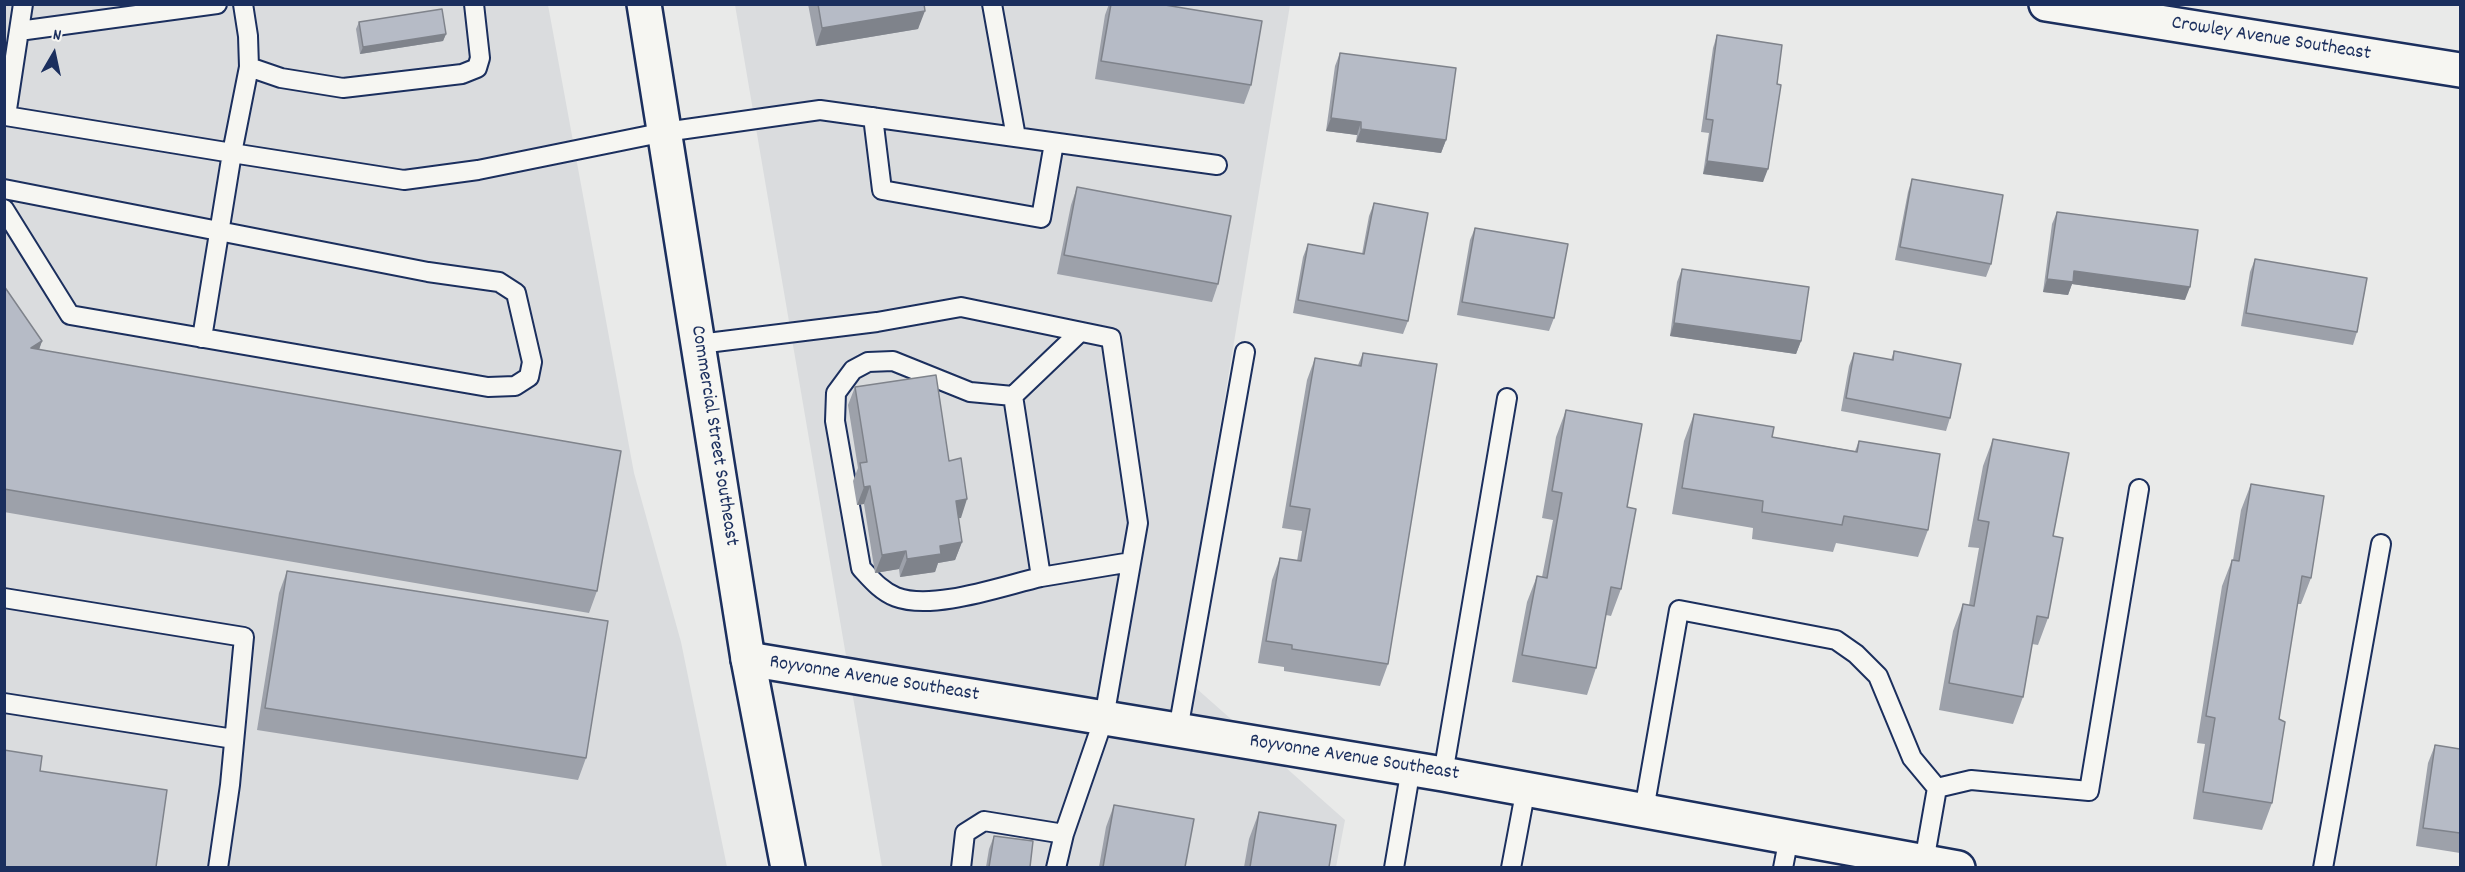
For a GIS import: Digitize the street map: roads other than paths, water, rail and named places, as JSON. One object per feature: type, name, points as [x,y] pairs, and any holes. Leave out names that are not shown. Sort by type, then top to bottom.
[{"type":"street","name":"Commercial Street Southeast","points":[[644,4],[748,659],[788,867]]},
{"type":"street","name":"Crowley Avenue Southeast","points":[[2067,6],[2460,70]]},
{"type":"street","name":"Royvonne Avenue Southeast","points":[[748,659],[1526,788],[1644,810],[1786,852],[1924,862],[1958,867]]},
{"type":"lane","points":[[22,4],[5,122],[232,153],[404,180],[478,170],[665,132],[820,110],[1216,165]]},
{"type":"lane","points":[[19,32],[217,4]]},
{"type":"lane","points":[[202,338],[232,153],[249,67],[248,36],[243,4]]},
{"type":"lane","points":[[249,67],[280,78],[343,88],[462,74],[477,68],[480,58],[474,4]]},
{"type":"lane","points":[[992,4],[1016,137]]},
{"type":"lane","points":[[873,117],[882,190],[1041,218],[1054,143]]},
{"type":"lane","points":[[4,189],[428,272],[499,282],[516,293],[532,362],[529,377],[515,386],[488,387],[70,315],[4,209]]},
{"type":"lane","points":[[699,344],[877,322],[961,307],[1111,338],[1138,523],[1104,718],[1064,834],[1056,867]]},
{"type":"lane","points":[[1080,332],[1013,396],[970,392],[893,361],[868,362],[853,370],[836,393],[835,421],[861,568],[877,586],[897,597],[925,603],[1041,577],[1131,562]]},
{"type":"lane","points":[[1178,730],[1245,352]]},
{"type":"lane","points":[[1013,396],[1041,577]]},
{"type":"lane","points":[[1443,774],[1507,398]]},
{"type":"lane","points":[[1937,788],[1971,780],[2089,791],[2139,489]]},
{"type":"lane","points":[[2324,867],[2381,544]]},
{"type":"lane","points":[[4,598],[244,637],[230,785],[218,867]]},
{"type":"lane","points":[[1644,810],[1679,610],[1836,640],[1856,654],[1878,676],[1912,758],[1937,788],[1924,862]]},
{"type":"lane","points":[[4,703],[234,739]]},
{"type":"lane","points":[[1394,867],[1411,768]]},
{"type":"lane","points":[[1511,867],[1526,788]]},
{"type":"lane","points":[[961,867],[965,833],[984,821],[1064,834]]}]
